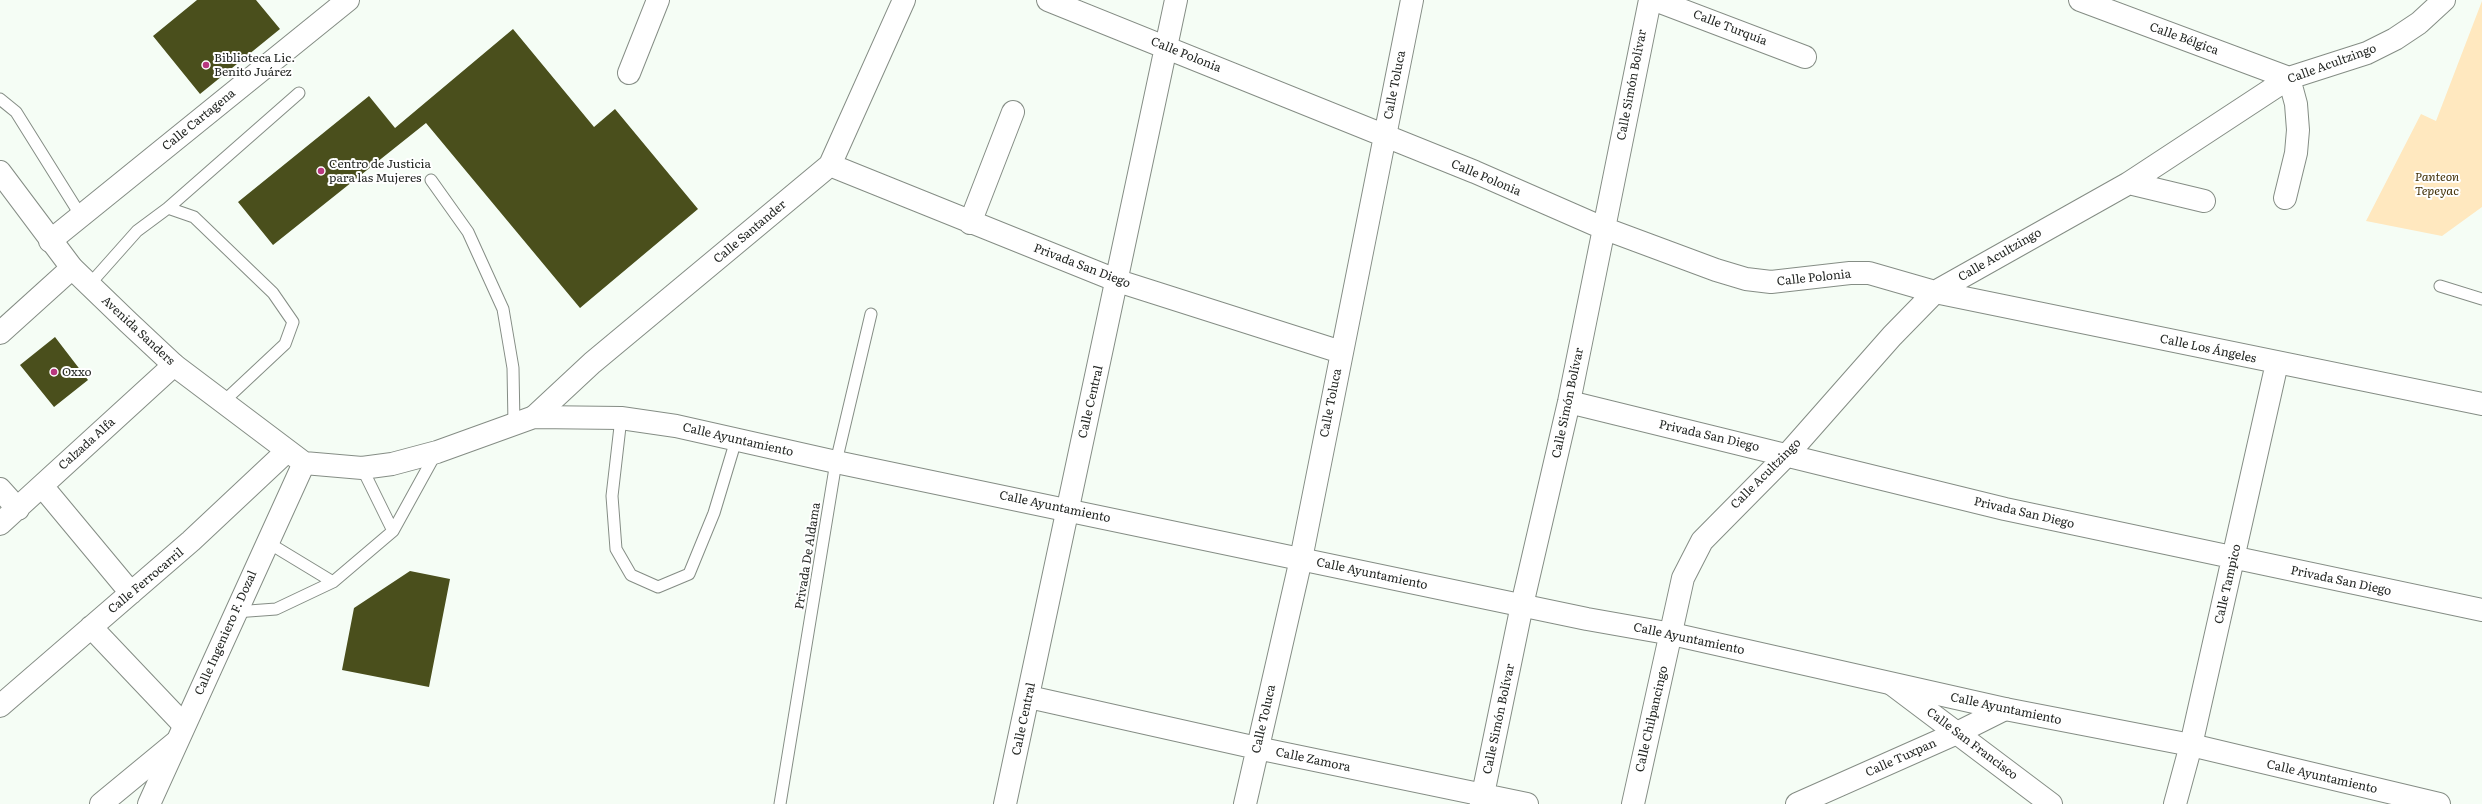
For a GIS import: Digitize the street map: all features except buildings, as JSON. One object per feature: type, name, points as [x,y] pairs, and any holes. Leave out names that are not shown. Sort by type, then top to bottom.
[{"type":"street","name":"Calle Cartagena","points":[[50,241],[348,0]]},
{"type":"street","points":[[629,72],[658,0]]},
{"type":"street","name":"Calle Santander","points":[[524,420],[830,165],[904,0]]},
{"type":"street","name":"Calle Polonia","points":[[1048,0],[1475,172],[1603,228],[1716,270],[1746,279],[1771,282],[1796,281],[1850,273],[1869,274],[1935,292]]},
{"type":"street","name":"Calle Central","points":[[1005,804],[1029,697],[1067,509],[1118,281],[1176,0]]},
{"type":"street","name":"Calle Toluca","points":[[1245,804],[1301,559],[1412,0]]},
{"type":"street","name":"Calle Simón Bolívar","points":[[1482,799],[1522,605],[1569,402],[1650,0]]},
{"type":"street","name":"Calle Turquía","points":[[1655,0],[1805,57]]},
{"type":"street","name":"Calle Bélgica","points":[[2080,0],[2289,78]]},
{"type":"street","name":"Calle Acultzingo","points":[[1672,634],[1684,578],[1702,541],[1787,455],[1892,336],[1935,292],[2129,183],[2289,78],[2367,53],[2395,39],[2419,23],[2444,0]]},
{"type":"street","points":[[2284,198],[2296,153],[2298,130],[2296,104],[2289,78]]},
{"type":"street","points":[[970,223],[1012,112]]},
{"type":"street","name":"Privada San Diego","points":[[830,165],[970,223],[1118,281],[1341,352]]},
{"type":"street","name":"Avenida Sanders","points":[[0,172],[50,241],[72,268],[89,285],[174,365],[222,403],[296,457]]},
{"type":"street","points":[[2129,183],[2204,201]]},
{"type":"street","points":[[0,333],[72,268]]},
{"type":"street","name":"Calle Los Ángeles","points":[[1935,292],[2482,404]]},
{"type":"street","name":"Calle Tampico","points":[[2175,804],[2191,745],[2277,363]]},
{"type":"street","name":"Calzada Alfa","points":[[0,524],[174,365]]},
{"type":"street","name":"Privada San Diego","points":[[1569,402],[2005,509],[2482,610]]},
{"type":"street","name":"Calle Ayuntamiento","points":[[296,457],[362,468],[392,464],[437,452],[524,420],[621,418],[676,426],[836,462],[1067,509],[1587,619],[1672,634],[2005,709],[2191,745],[2439,804]]},
{"type":"street","name":"Calle Ingeniero F. Dozal","points":[[149,804],[268,542],[296,457]]},
{"type":"street","name":"Calle Ferrocarril","points":[[0,706],[131,593],[296,457]]},
{"type":"street","points":[[42,486],[131,593]]},
{"type":"street","points":[[0,489],[18,509]]},
{"type":"street","points":[[91,627],[180,734],[101,804]]},
{"type":"street","name":"Calle Chilpancingo","points":[[1633,804],[1672,634]]},
{"type":"street","name":"Calle San Francisco","points":[[1893,685],[2051,804]]},
{"type":"street","name":"Calle Zamora","points":[[1029,697],[1482,799],[1527,804]]},
{"type":"street","name":"Calle Tuxpan","points":[[1797,804],[1957,733],[2005,709]]},
{"type":"lane","points":[[89,285],[137,231],[168,208],[299,94]]},
{"type":"lane","points":[[0,100],[16,112],[81,216]]},
{"type":"lane","points":[[431,180],[468,232],[503,309],[524,420]]},
{"type":"lane","points":[[168,208],[194,217],[273,293],[293,322],[285,344],[222,403]]},
{"type":"lane","points":[[2440,286],[2482,299]]},
{"type":"lane","name":"Privada De Aldama","points":[[780,804],[836,462],[871,314]]},
{"type":"lane","points":[[621,418],[612,496],[616,549],[631,575],[658,587],[689,574],[714,513],[736,440]]},
{"type":"lane","points":[[236,612],[276,609],[333,582],[393,531],[437,452]]},
{"type":"lane","points":[[362,468],[393,531]]},
{"type":"lane","points":[[268,542],[333,582]]},
{"type":"green space","name":"Panteon Tepeyac","points":[[2482,1],[2482,207],[2442,236],[2366,221],[2421,114],[2436,121]]},
{"type":"place","name":"Biblioteca Lic. Benito Juárez","points":[[206,65]]},
{"type":"place","name":"Centro de Justicia para las Mujeres","points":[[321,171]]},
{"type":"place","name":"Oxxo","points":[[54,372]]}]
